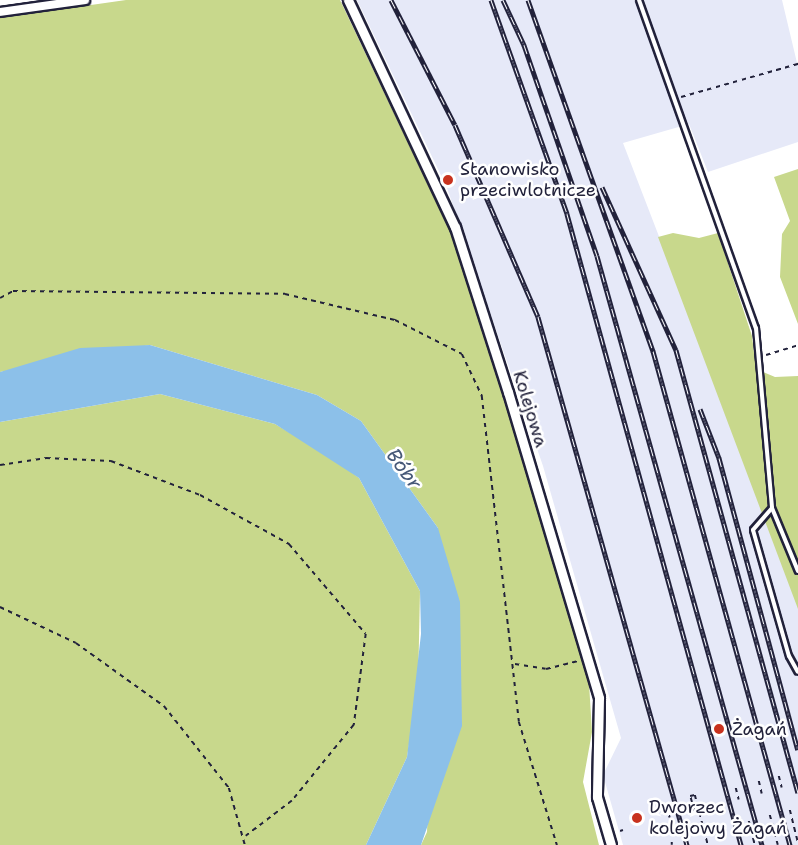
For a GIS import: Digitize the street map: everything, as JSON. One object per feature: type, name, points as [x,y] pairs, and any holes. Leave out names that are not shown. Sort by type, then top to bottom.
[{"type":"street","points":[[0,12],[85,0]]},
{"type":"street","name":"Kolejowa","points":[[348,0],[455,227],[508,392],[599,698],[597,797],[611,845]]},
{"type":"lane","points":[[639,0],[762,357],[761,429],[772,507],[798,571]]},
{"type":"lane","points":[[772,507],[753,530],[789,656],[798,672]]},
{"type":"path","points":[[675,99],[798,64]]},
{"type":"path","points":[[0,298],[14,291],[285,294],[395,320],[462,354],[482,396],[519,722],[557,845]]},
{"type":"path","points":[[762,357],[798,345]]},
{"type":"path","points":[[0,465],[46,458],[111,461],[200,495],[289,544],[366,634],[354,725],[332,759],[292,801],[246,836]]},
{"type":"path","points":[[0,607],[76,643],[164,706],[216,767],[246,836],[245,845]]},
{"type":"path","points":[[514,664],[546,669],[583,658]]},
{"type":"path","points":[[779,776],[783,788]]},
{"type":"path","points":[[759,781],[762,794]]},
{"type":"path","points":[[736,788],[739,800]]},
{"type":"path","points":[[694,811],[690,796],[695,795],[708,845]]},
{"type":"path","points":[[667,807],[670,818]]},
{"type":"path","points":[[790,810],[798,843]]},
{"type":"path","points":[[770,815],[778,845]]},
{"type":"path","points":[[749,821],[755,845]]},
{"type":"shaded area","points":[[357,0],[782,0],[798,67],[798,142],[708,172],[689,124],[623,143],[798,597],[798,845],[623,845],[603,775],[621,738],[543,466],[447,188]]},
{"type":"green space","points":[[126,0],[340,0],[450,231],[503,385],[589,683],[592,732],[583,782],[599,845],[421,845],[427,832],[438,528],[361,421],[317,395],[150,345],[0,372],[0,18]]},
{"type":"green space","points":[[798,169],[798,324],[780,277],[782,234],[790,221],[774,177]]},
{"type":"green space","points":[[673,233],[699,238],[718,233],[752,336],[756,369],[775,377],[798,376],[798,609],[658,237]]},
{"type":"green space","points":[[160,394],[275,424],[334,459],[359,478],[420,591],[418,687],[407,757],[366,845],[0,845],[0,422]]},
{"type":"water","points":[[150,345],[317,395],[361,421],[438,528],[460,602],[462,726],[421,845],[366,845],[407,757],[421,634],[420,591],[359,478],[275,424],[160,394],[0,422],[0,372],[80,348]]},
{"type":"railway","points":[[391,0],[455,125],[538,317],[687,845]]},
{"type":"railway","points":[[491,0],[567,214],[741,845]]},
{"type":"railway","points":[[503,0],[524,45],[597,256],[762,845]]},
{"type":"railway","points":[[528,0],[653,351],[790,845]]},
{"type":"railway","points":[[602,187],[676,350],[798,792]]},
{"type":"railway","points":[[700,409],[719,458],[798,750]]},
{"type":"place","name":"Stanowisko przeciwlotnicze","points":[[448,180]]},
{"type":"place","name":"Żagań","points":[[719,729]]},
{"type":"place","name":"Dworzec kolejowy Żagań","points":[[637,818]]},
{"type":"water label","name":"Bóbr","points":[[404,469]]}]
